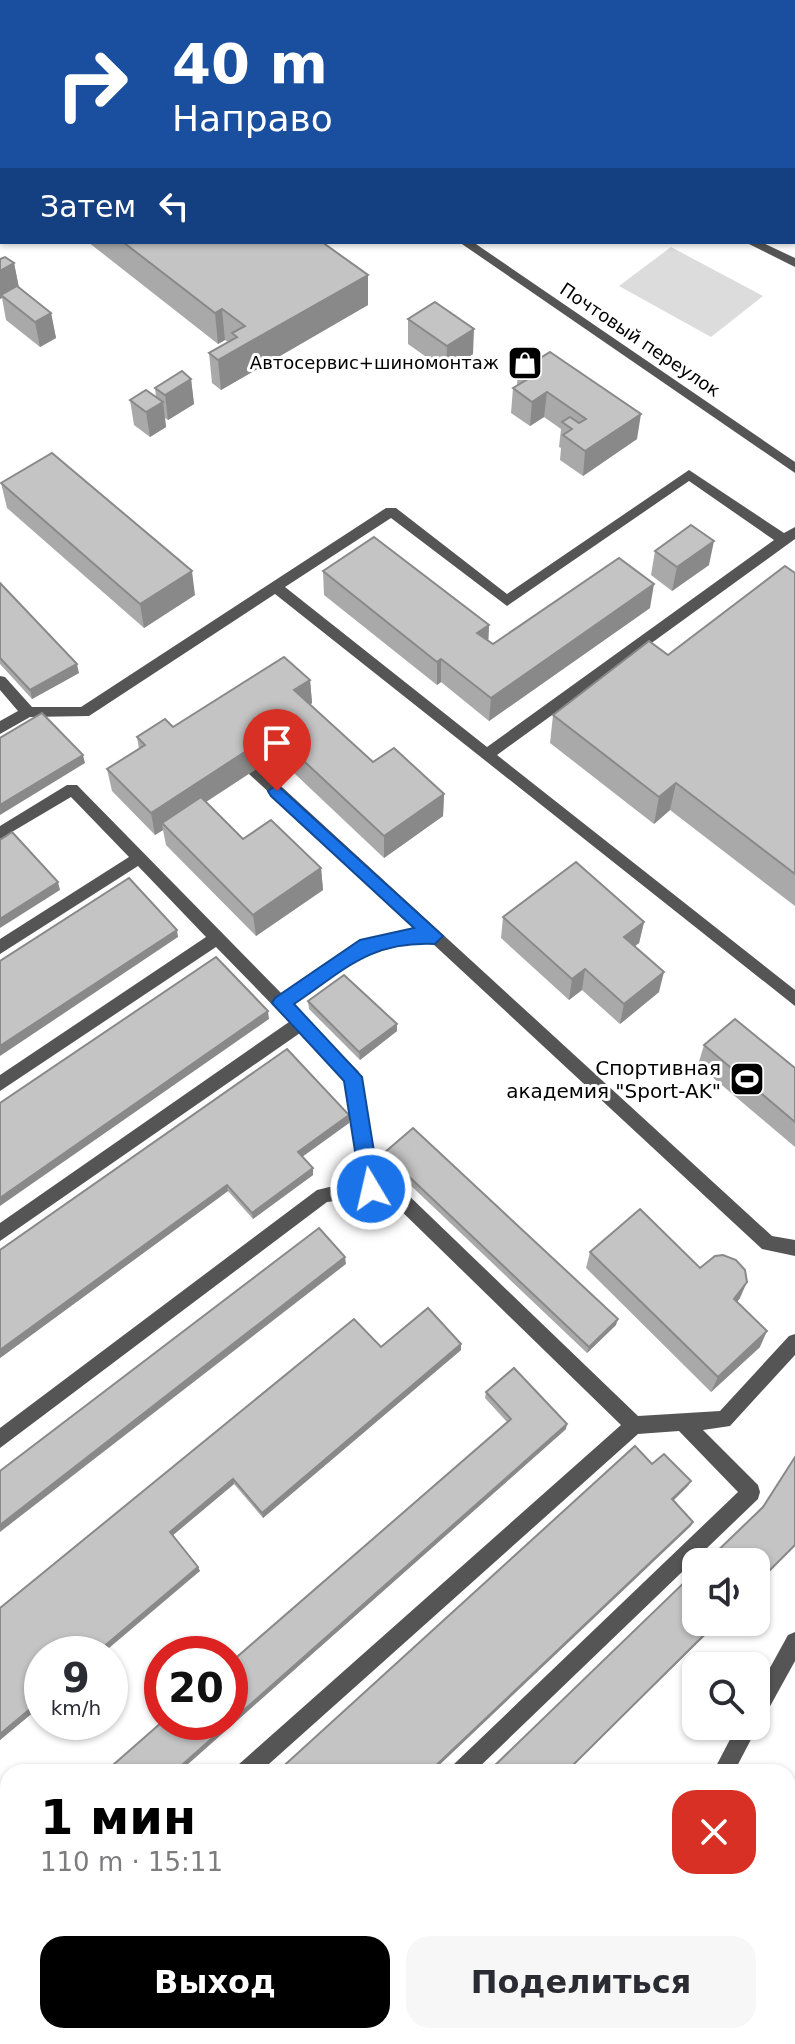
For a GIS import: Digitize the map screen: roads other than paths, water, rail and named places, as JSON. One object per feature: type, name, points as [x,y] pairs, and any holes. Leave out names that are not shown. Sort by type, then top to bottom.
[{"type":"street","name":"Почтовый переулок","points":[[468,244],[795,468]]},
{"type":"street","points":[[755,244],[795,263]]},
{"type":"street","points":[[0,728],[28,712],[84,712],[391,511],[507,601],[689,475],[790,536],[487,755]]},
{"type":"street","points":[[275,587],[795,999]]},
{"type":"street","points":[[0,681],[28,712]]},
{"type":"street","points":[[254,770],[768,1243],[795,1248]]},
{"type":"street","points":[[0,833],[72,789],[353,1077],[371,1189]]},
{"type":"street","points":[[0,947],[139,858]]},
{"type":"street","points":[[281,1003],[366,946],[403,935],[435,936]]},
{"type":"street","points":[[0,1084],[217,938]]},
{"type":"street","points":[[0,1233],[301,1023]]},
{"type":"street","points":[[0,1439],[323,1195],[346,1189],[371,1189],[397,1195],[634,1425]]},
{"type":"street","points":[[254,1764],[634,1425],[724,1420],[795,1342]]},
{"type":"street","points":[[468,1764],[751,1492],[683,1423]]},
{"type":"street","points":[[770,1687],[795,1642]]},
{"type":"street","points":[[727,1764],[740,1740]]},
{"type":"place","name":"Автосервис+шиномонтаж","points":[[525,363]]},
{"type":"place","name":"Спортивная академия \"Sport-AK\"","points":[[747,1079]]}]
